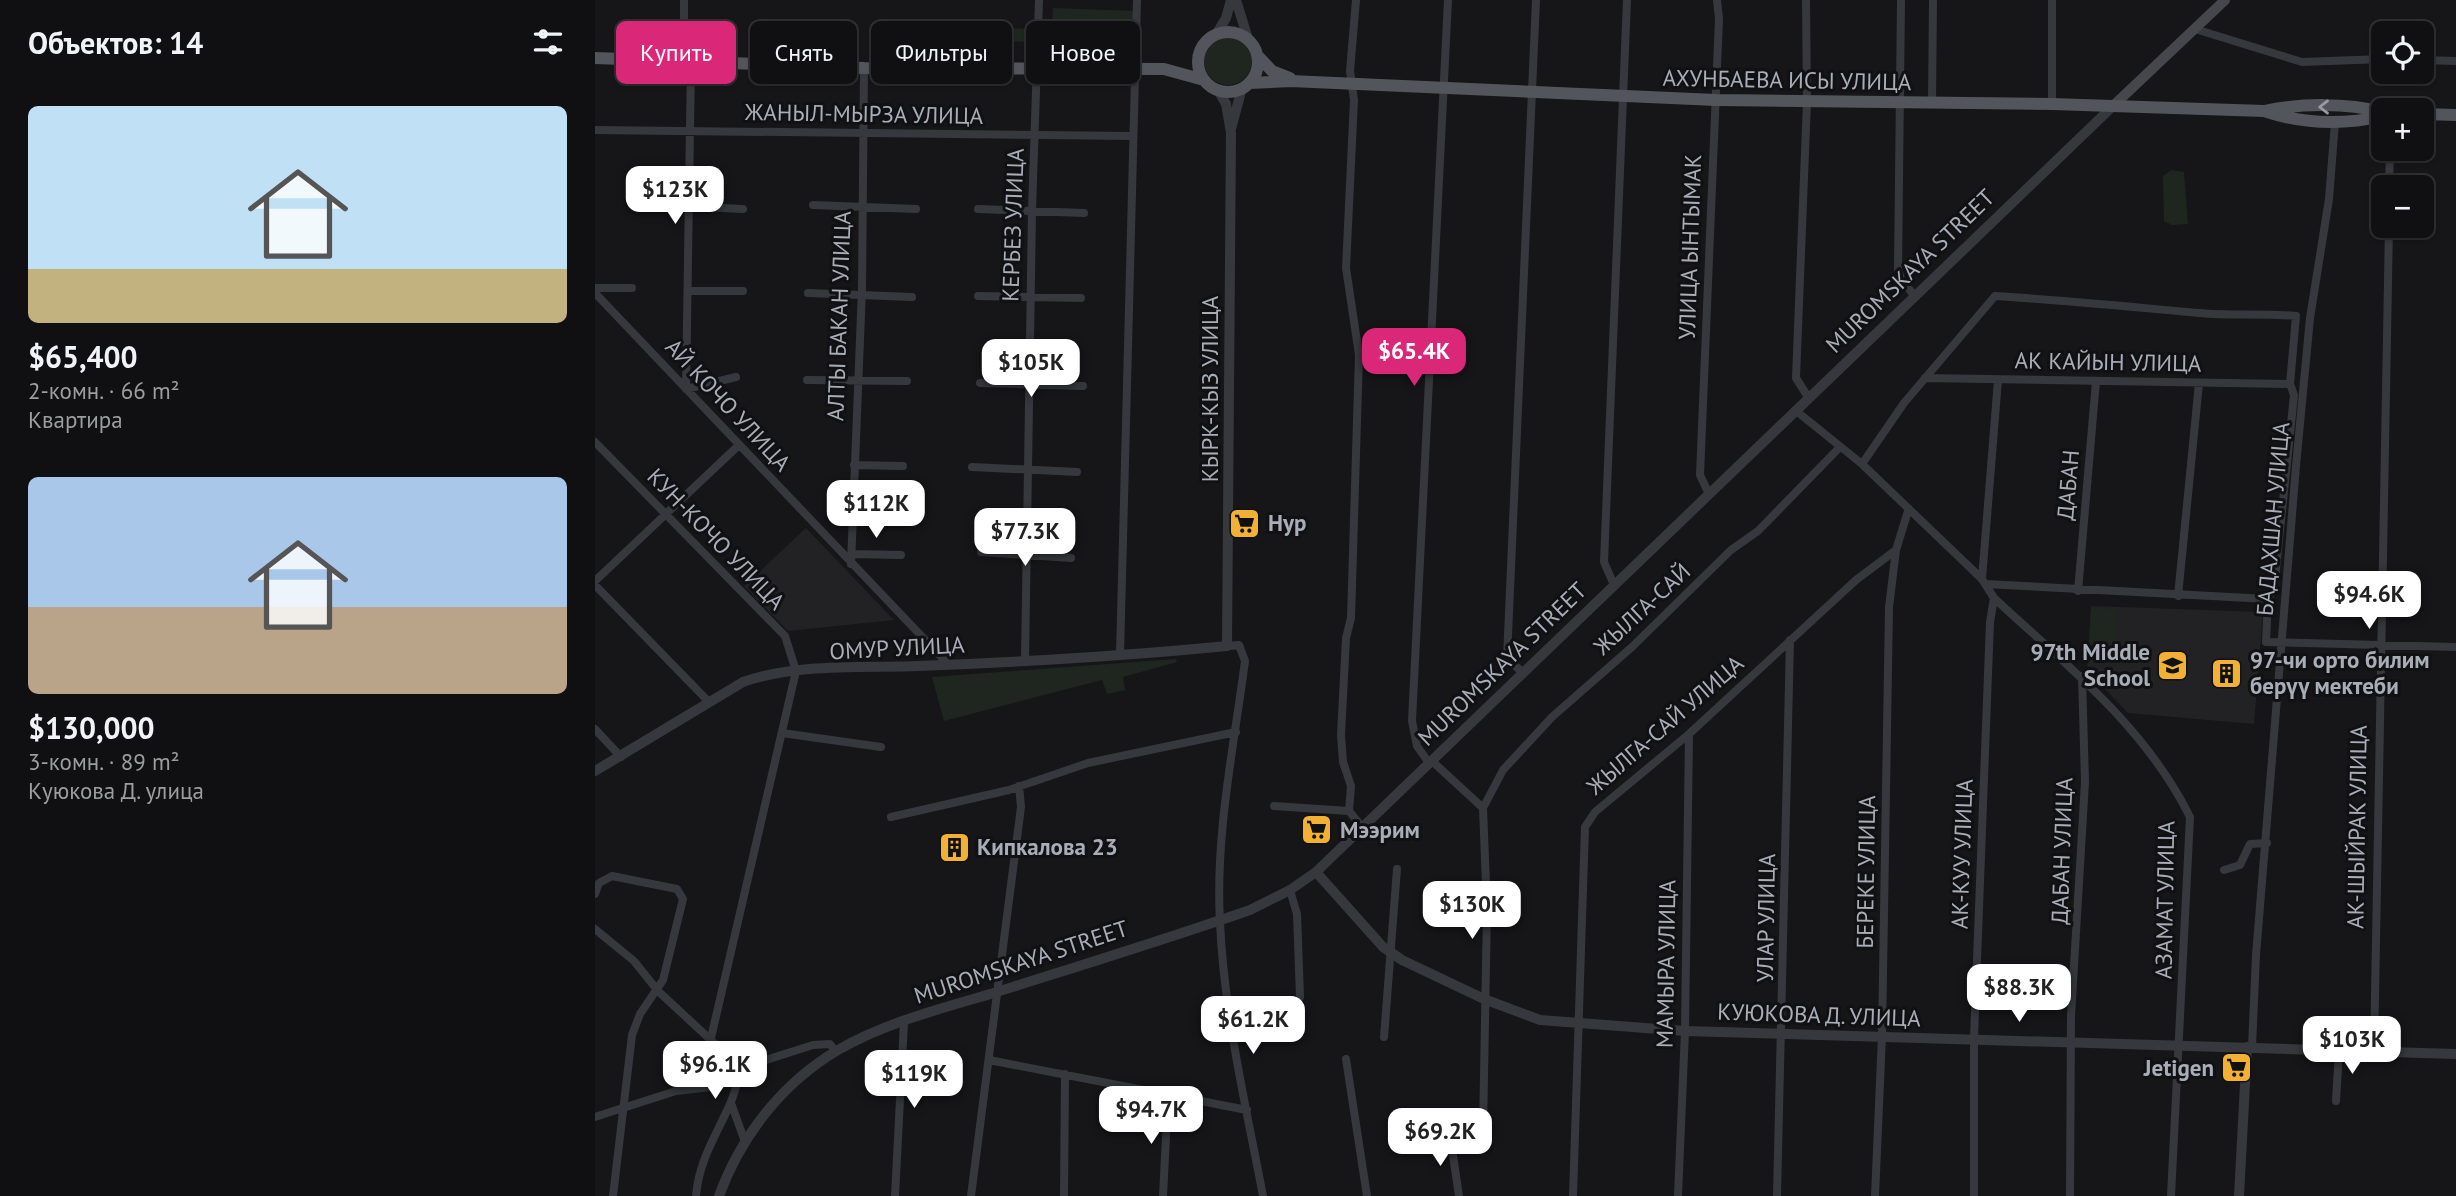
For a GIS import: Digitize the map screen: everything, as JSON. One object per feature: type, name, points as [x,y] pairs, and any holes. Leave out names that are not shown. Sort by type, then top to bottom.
[{"type":"main road","name":"MUROMSKAYA STREET","points":[[2113,106],[2225,0]]},
{"type":"main road","points":[[1140,68],[1164,69],[1204,80],[1218,90],[1231,92],[1245,86],[1257,69],[1257,55],[1248,39],[1235,32],[1217,33],[1205,41],[1199,54],[1198,68],[1204,80]]},
{"type":"main road","points":[[1164,69],[1199,54]]},
{"type":"main road","name":"АХУНБАЕВА ИСЫ УЛИЦА","points":[[1257,55],[1272,71],[1311,82]]},
{"type":"main road","points":[[595,58],[616,59]]},
{"type":"main road","points":[[736,64],[1026,68]]},
{"type":"main road","name":"АХУНБАЕВА ИСЫ УЛИЦА","points":[[1245,86],[1311,82],[1352,86],[1716,100],[2052,104],[2264,111],[2284,107],[2335,107],[2371,112]]},
{"type":"main road","name":"АХУНБАЕВА ИСЫ УЛИЦА","points":[[2264,111],[2283,118],[2335,122],[2371,116]]},
{"type":"main road","points":[[2434,114],[2456,115]]},
{"type":"street","points":[[684,0],[684,21]]},
{"type":"street","name":"КЕРБЕЗ УЛИЦА","points":[[1038,21],[1039,0]]},
{"type":"street","points":[[1136,21],[1137,0]]},
{"type":"street","points":[[1217,33],[1233,0]]},
{"type":"street","points":[[1233,0],[1248,39]]},
{"type":"street","points":[[1356,0],[1350,71],[1355,100],[1346,268],[1359,355],[1351,618],[1346,638],[1341,734],[1343,762],[1351,786],[1349,811],[1362,827]]},
{"type":"street","points":[[1448,0],[1412,721],[1417,746],[1483,808],[1487,910],[1483,1131]]},
{"type":"street","points":[[1522,672],[1507,657],[1536,0]]},
{"type":"street","points":[[1615,585],[1604,562],[1627,0]]},
{"type":"street","name":"УЛИЦА ЫНТЫМАК","points":[[1709,494],[1700,475],[1719,19],[1717,0]]},
{"type":"street","points":[[1807,0],[1807,102],[1796,378],[1808,397]]},
{"type":"street","points":[[1901,0],[1898,269],[1901,280],[1915,296]]},
{"type":"street","points":[[1932,103],[1933,0]]},
{"type":"street","points":[[2052,0],[2052,104]]},
{"type":"street","points":[[2195,29],[2302,62],[2371,60]]},
{"type":"street","points":[[2434,60],[2456,61]]},
{"type":"street","name":"АЛТЫ БАКАН УЛИЦА","points":[[851,565],[864,68]]},
{"type":"street","points":[[691,84],[686,389],[737,377]]},
{"type":"street","name":"КЕРБЕЗ УЛИЦА","points":[[1025,661],[1028,384],[1036,84]]},
{"type":"street","points":[[1120,654],[1134,84]]},
{"type":"street","name":"КЫРК-КЫЗ УЛИЦА","points":[[1231,133],[1245,86]]},
{"type":"street","name":"КЫРК-КЫЗ УЛИЦА","points":[[1218,90],[1226,104],[1231,133],[1227,646]]},
{"type":"street","name":"MUROMSKAYA STREET","points":[[719,1196],[744,1139],[769,1107],[835,1052],[865,1036],[904,1022],[1251,910],[1290,890],[1317,872],[2113,106]]},
{"type":"street","name":"БАДАХШАН УЛИЦА","points":[[2250,1047],[2261,843],[2282,643],[2310,318],[2330,188],[2335,122]]},
{"type":"street","name":"ЖАНЫЛ-МЫРЗА УЛИЦА","points":[[595,130],[1132,136]]},
{"type":"street","points":[[641,204],[744,209]]},
{"type":"street","points":[[813,205],[916,209]]},
{"type":"street","points":[[978,209],[1084,213]]},
{"type":"street","name":"АК-ШЫЙРАК УЛИЦА","points":[[2374,1051],[2379,646],[2389,238]]},
{"type":"street","points":[[595,291],[632,288]]},
{"type":"street","name":"АЙ КОЧО УЛИЦА","points":[[595,291],[851,565],[949,665]]},
{"type":"street","points":[[688,291],[743,291]]},
{"type":"street","points":[[808,293],[912,297]]},
{"type":"street","points":[[978,296],[1081,298]]},
{"type":"street","points":[[1862,464],[1925,378],[1994,296],[2127,304],[2201,314],[2256,312],[2296,316],[2290,384],[2294,395],[2274,588],[2268,599],[2266,642],[2456,647]]},
{"type":"street","name":"АК КАЙЫН УЛИЦА","points":[[1925,378],[2290,384]]},
{"type":"street","points":[[807,380],[907,381]]},
{"type":"street","points":[[1998,380],[1984,582],[2078,591],[2268,599]]},
{"type":"street","name":"ДАБАН","points":[[2078,591],[2096,381]]},
{"type":"street","points":[[980,383],[1083,386]]},
{"type":"street","points":[[2178,596],[2199,383]]},
{"type":"street","name":"АЗАМАТ УЛИЦА","points":[[1795,410],[1862,464],[1984,582],[1994,597],[2107,700],[2175,786],[2190,817],[2171,1196]]},
{"type":"street","name":"КУН-КОЧО УЛИЦА","points":[[595,442],[785,636],[796,671]]},
{"type":"street","points":[[709,702],[595,583],[739,445]]},
{"type":"street","name":"ЖЫЛГА-САЙ","points":[[1483,808],[1503,770],[1552,717],[1632,647],[1731,550],[1758,531],[1840,447]]},
{"type":"street","points":[[854,465],[903,466]]},
{"type":"street","points":[[972,467],[1077,472]]},
{"type":"street","points":[[1895,550],[1908,511]]},
{"type":"street","name":"ЖЫЛГА-САЙ УЛИЦА","points":[[1573,1196],[1585,827],[1595,812],[1689,734],[1856,580],[1895,550]]},
{"type":"street","name":"БЕРЕКЕ УЛИЦА","points":[[1875,1196],[1882,1036],[1889,607],[1895,550]]},
{"type":"street","points":[[981,552],[1071,558]]},
{"type":"street","points":[[851,554],[901,555]]},
{"type":"street","name":"АК-КУУ УЛИЦА","points":[[1974,1196],[1974,1038],[1990,622],[1994,597]]},
{"type":"street","name":"УЛАР УЛИЦА","points":[[1777,1196],[1783,1032],[1790,640]]},
{"type":"street","points":[[1227,646],[1239,645],[1244,652],[1222,844],[1220,920],[1229,1016],[1263,1196]]},
{"type":"street","name":"ОМУР УЛИЦА","points":[[595,771],[709,702],[757,677],[796,671],[1025,661],[1227,646]]},
{"type":"street","points":[[711,1038],[796,671]]},
{"type":"street","name":"ДАБАН УЛИЦА","points":[[2070,1196],[2071,1041],[2085,782],[2082,676]]},
{"type":"street","points":[[595,729],[621,757]]},
{"type":"street","points":[[782,733],[881,747]]},
{"type":"street","points":[[891,817],[1019,786],[1088,763],[1236,733]]},
{"type":"street","name":"МАМЫРА УЛИЦА","points":[[1678,1196],[1685,1031],[1689,734]]},
{"type":"street","points":[[971,1196],[1021,807],[1019,786]]},
{"type":"street","points":[[1274,806],[1349,811]]},
{"type":"street","points":[[2224,870],[2240,865],[2250,844],[2261,843]]},
{"type":"street","points":[[1384,1037],[1397,869]]},
{"type":"street","name":"КУЮКОВА Д. УЛИЦА","points":[[1317,872],[1389,951],[1484,999],[1540,1020],[1685,1031],[2456,1054]]},
{"type":"street","points":[[595,894],[599,883],[612,876],[677,888],[682,892],[683,899],[663,981],[640,1014],[632,1035],[613,1196]]},
{"type":"street","points":[[1290,890],[1297,914],[1300,944],[1300,997]]},
{"type":"street","points":[[595,929],[635,961],[658,990],[741,1068]]},
{"type":"street","points":[[895,1196],[904,1022]]},
{"type":"street","points":[[595,1117],[676,1091],[720,1086],[741,1068],[813,1045],[830,1044],[835,1052]]},
{"type":"street","points":[[2239,1196],[2250,1047]]},
{"type":"street","points":[[2336,1101],[2339,1050]]},
{"type":"street","points":[[989,1059],[1168,1097],[1247,1110]]},
{"type":"street","points":[[1346,1059],[1367,1196]]},
{"type":"street","points":[[696,1196],[698,1175],[705,1152],[731,1103],[741,1068]]},
{"type":"street","points":[[1064,1196],[1065,1074]]},
{"type":"street","points":[[1163,1196],[1168,1097]]},
{"type":"street","points":[[731,1103],[744,1139]]},
{"type":"street","points":[[1450,1135],[1459,1196]]},
{"type":"shaded area","points":[[1053,8],[1135,11],[1135,21],[1052,21]]},
{"type":"shaded area","points":[[1012,28],[1026,29],[1026,42],[1012,41]]},
{"type":"shaded area","points":[[1228,37],[1245,44],[1252,61],[1245,78],[1228,85],[1211,78],[1204,61],[1211,44]]},
{"type":"shaded area","points":[[2171,170],[2184,172],[2188,224],[2172,225],[2164,221],[2163,176]]},
{"type":"shaded area","points":[[806,528],[894,620],[788,631],[744,586]]},
{"type":"shaded area","name":"97th Middle School","points":[[2091,606],[2263,612],[2254,724],[2128,713],[2087,670]]},
{"type":"shaded area","points":[[2091,608],[2117,610],[2114,662],[2088,660]]},
{"type":"shaded area","points":[[1176,659],[1177,662],[1123,677],[1125,690],[1107,694],[1102,680],[944,721],[932,677]]},
{"type":"place","name":"Нур","points":[[1245,523]]},
{"type":"place","name":"97th Middle School","points":[[2173,665]]},
{"type":"place","name":"97-чи орто билим берүү мектеби","points":[[2227,673]]},
{"type":"place","name":"Мээрим","points":[[1317,830]]},
{"type":"place","name":"Кипкалова 23","points":[[954,847]]},
{"type":"place","name":"Jetigen","points":[[2237,1068]]}]
